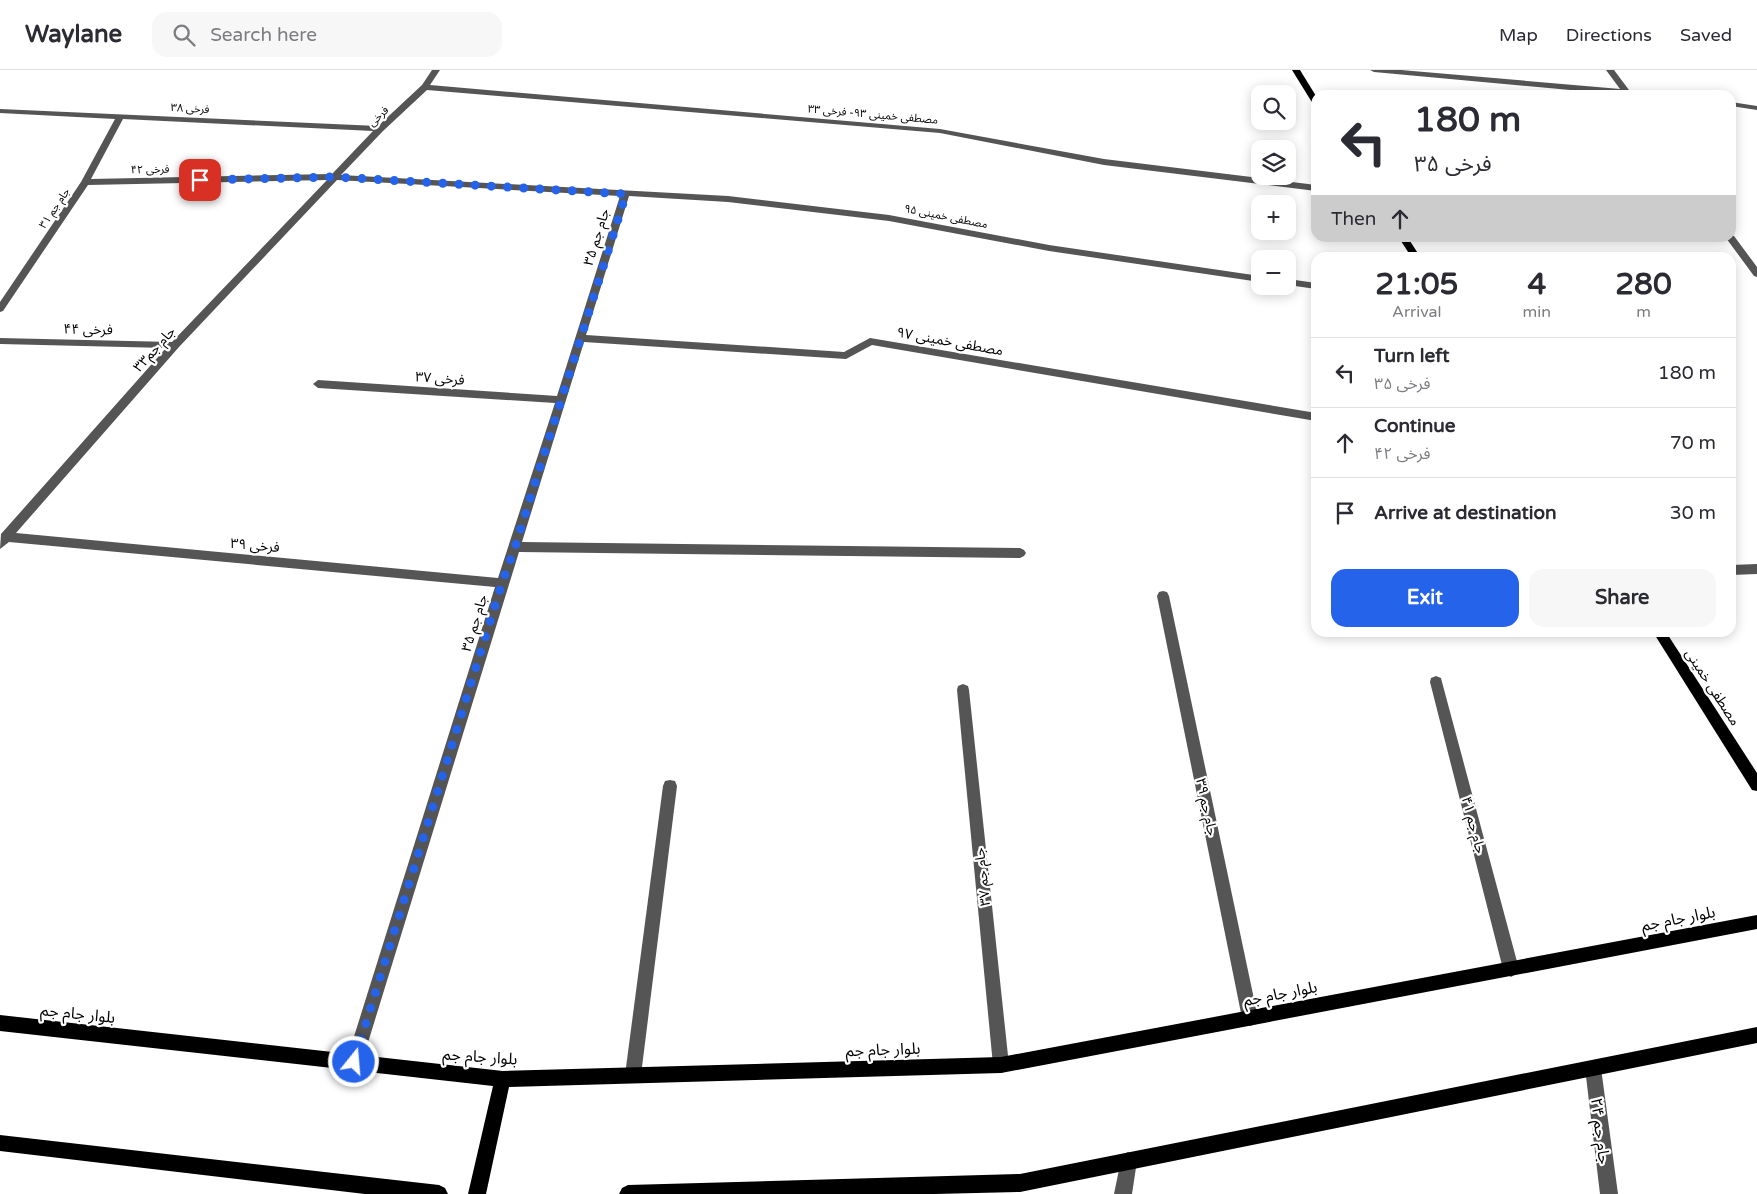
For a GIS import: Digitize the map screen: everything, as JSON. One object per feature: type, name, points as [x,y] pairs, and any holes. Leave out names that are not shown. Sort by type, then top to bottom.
[{"type":"main road","points":[[1296,70],[1311,94]]},
{"type":"main road","name":"مصطفی خمینی","points":[[1662,637],[1757,785]]},
{"type":"main road","name":"بلوار جام جم","points":[[0,1023],[503,1079],[1001,1065],[1757,922]]},
{"type":"main road","points":[[628,1194],[1020,1183],[1757,1035]]},
{"type":"main road","points":[[477,1194],[503,1079]]},
{"type":"main road","points":[[0,1143],[439,1194]]},
{"type":"street","name":"فرخی","points":[[335,177],[380,129],[425,87],[436,70]]},
{"type":"street","points":[[1374,70],[1594,90]]},
{"type":"street","points":[[1610,70],[1625,90]]},
{"type":"street","name":"مصطفی خمینی ۹۳- فرخی ۳۳","points":[[425,87],[940,131],[1104,162],[1311,187]]},
{"type":"street","points":[[1736,105],[1757,108]]},
{"type":"street","name":"فرخی ۳۸","points":[[0,111],[380,129]]},
{"type":"street","name":"جام جم ۳۱","points":[[0,309],[85,182],[121,116]]},
{"type":"street","name":"فرخی ۴۲","points":[[85,182],[335,177],[626,194]]},
{"type":"street","name":"جام جم۳۳","points":[[3,541],[175,345],[335,177]]},
{"type":"street","name":"مصطفی خمینی ۹۵","points":[[626,194],[728,199],[889,218],[1050,248],[1251,278]]},
{"type":"street","name":"جام جم ۳۵","points":[[354,1062],[502,583],[626,194]]},
{"type":"street","points":[[1734,242],[1757,274]]},
{"type":"street","points":[[1296,283],[1311,285]]},
{"type":"street","name":"مصطفی خمینی ۹۷","points":[[581,338],[846,356],[870,341],[1311,416]]},
{"type":"street","name":"فرخی ۴۴","points":[[0,341],[175,345]]},
{"type":"street","name":"فرخی ۳۷","points":[[318,384],[561,400]]},
{"type":"street","name":"فرخی ۳۹","points":[[3,541],[502,583]]},
{"type":"street","points":[[515,547],[1020,553]]},
{"type":"street","points":[[1736,570],[1757,569]]},
{"type":"street","name":"جام جم ۳۹","points":[[1163,596],[1250,1018]]},
{"type":"street","name":"جام جم ۴۱","points":[[1436,682],[1511,969]]},
{"type":"street","name":"جام جم ۳۷","points":[[963,690],[1001,1065]]},
{"type":"street","points":[[633,1075],[670,786]]},
{"type":"street","name":"جام جم ۲۴","points":[[1593,1068],[1609,1194]]},
{"type":"street","points":[[1122,1194],[1128,1162]]},
{"type":"route","points":[[200,180],[335,177],[626,194],[502,583],[354,1062]]}]
